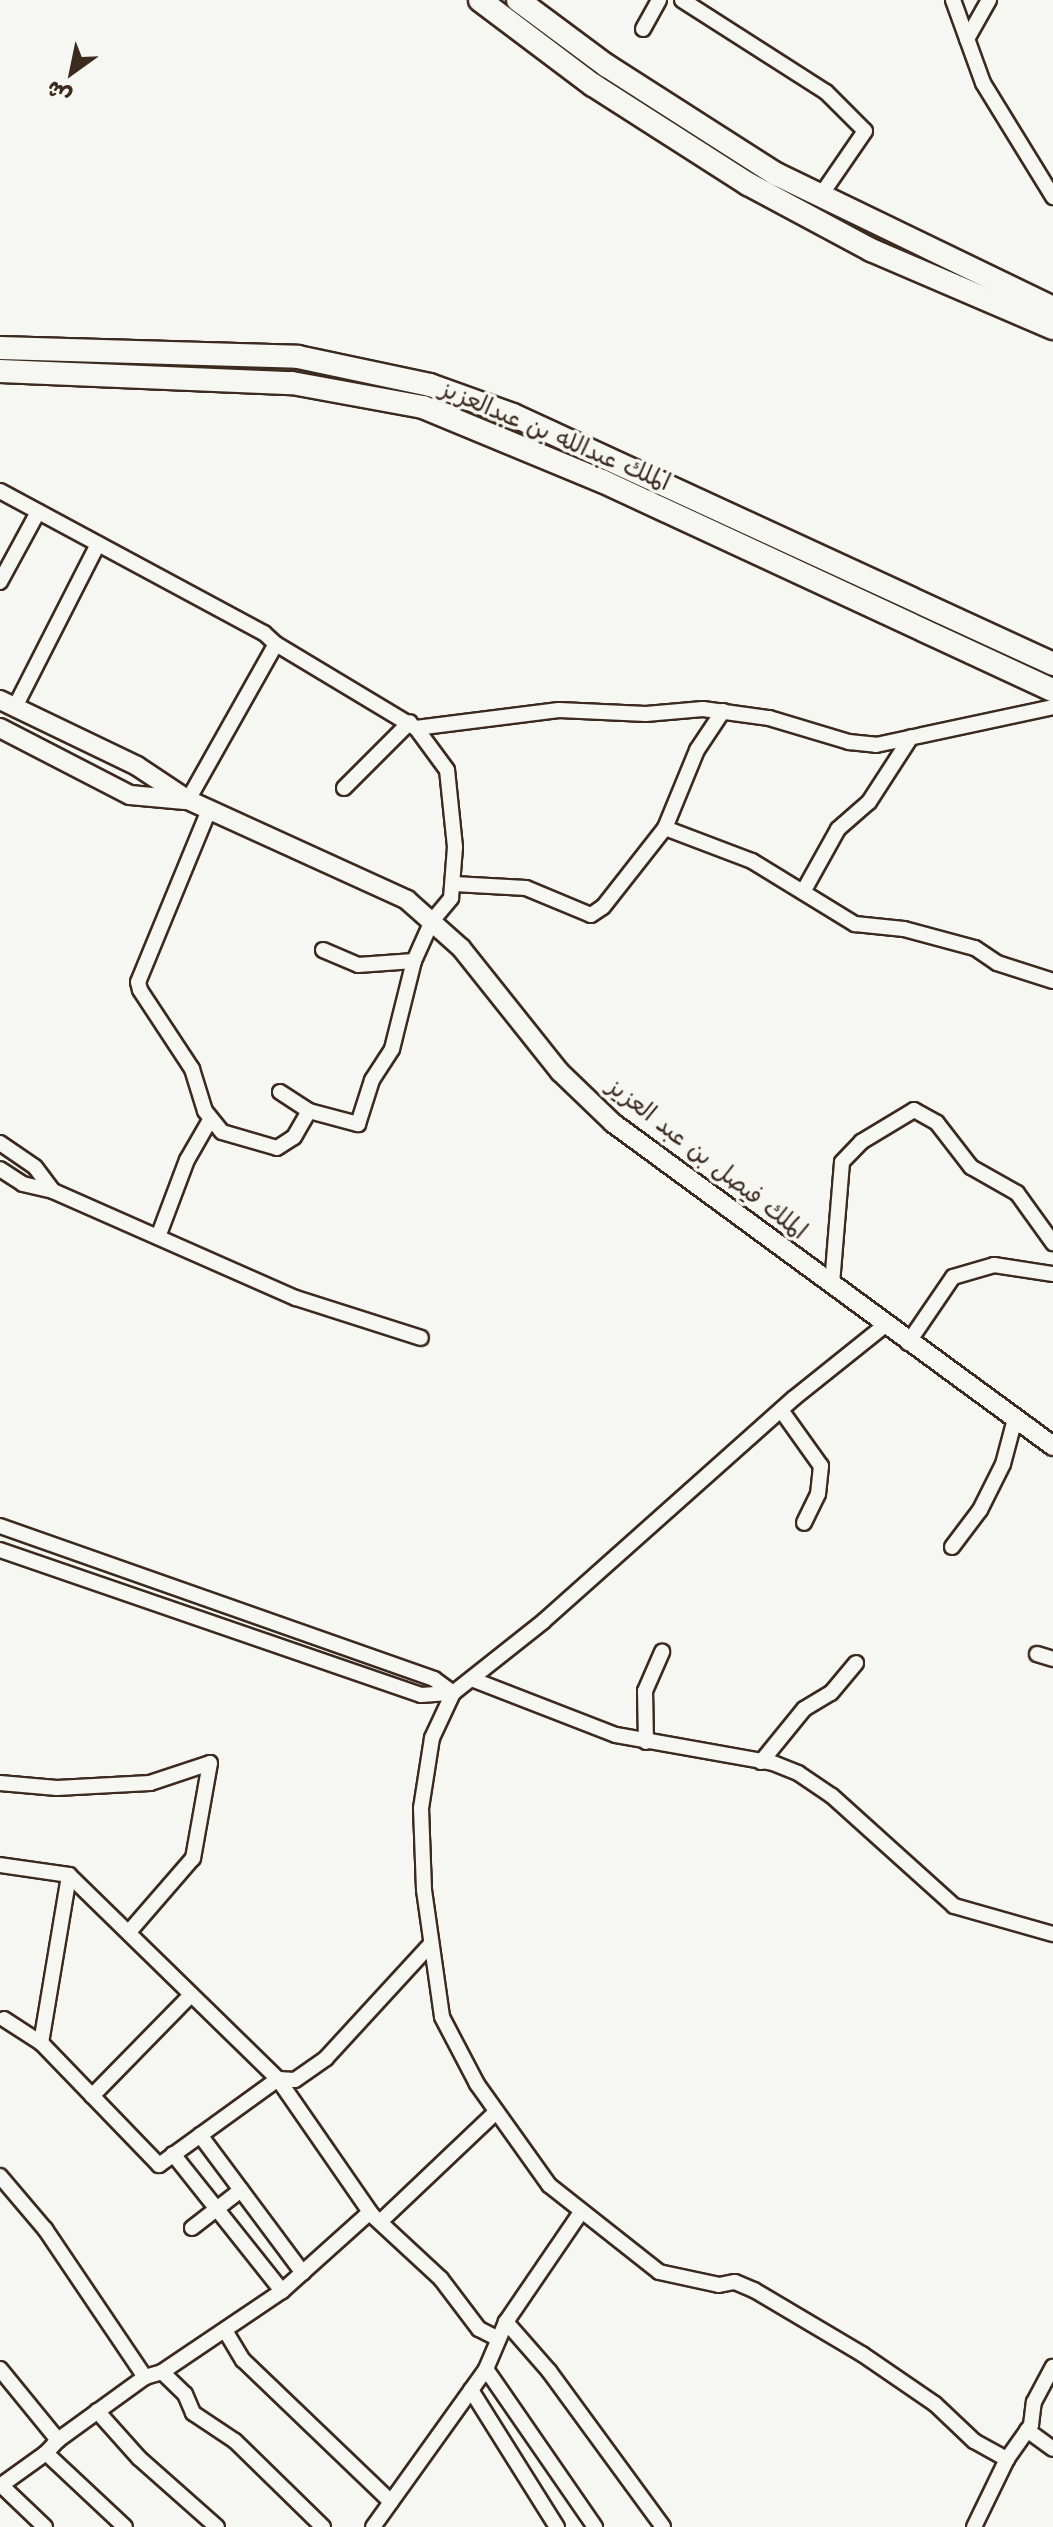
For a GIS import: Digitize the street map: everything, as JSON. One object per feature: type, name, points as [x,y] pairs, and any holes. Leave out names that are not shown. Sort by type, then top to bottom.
[{"type":"main road","points":[[480,0],[593,85],[811,218],[1053,328]]},
{"type":"main road","points":[[518,0],[607,66],[819,198],[1053,308]]},
{"type":"main road","points":[[593,85],[607,66]]},
{"type":"main road","name":"الملك عبدالله بن عبدالعزيز","points":[[0,348],[298,357],[430,385],[513,415],[1053,664]]},
{"type":"main road","name":"الملك عبدالله بن عبدالعزيز","points":[[0,371],[292,383],[423,407],[602,481],[1053,690]]},
{"type":"street","points":[[643,29],[659,0]]},
{"type":"street","points":[[682,0],[826,92],[865,131],[819,198]]},
{"type":"street","points":[[953,0],[983,83],[1053,197]]},
{"type":"street","points":[[967,39],[989,0]]},
{"type":"street","points":[[0,491],[276,644],[413,725],[447,770],[454,812],[454,884],[451,898],[432,921],[414,961],[392,1049],[372,1080],[362,1119],[352,1126],[309,1111],[280,1092]]},
{"type":"street","points":[[0,582],[38,512]]},
{"type":"street","points":[[7,703],[98,544]]},
{"type":"street","points":[[188,800],[276,644]]},
{"type":"street","name":"الملك فيصل بن عبد العزيز","points":[[7,703],[137,766],[188,800],[407,900],[461,948],[560,1072],[613,1123],[832,1284],[884,1326],[1053,1445]]},
{"type":"street","points":[[344,788],[413,725],[559,710],[723,711],[769,718],[849,742],[876,745],[1053,707]]},
{"type":"street","points":[[454,884],[526,888],[591,915],[615,895],[665,828],[676,793],[723,711]]},
{"type":"street","name":"الملك فيصل بن عبد العزيز","points":[[0,728],[130,795],[188,800]]},
{"type":"street","points":[[803,892],[838,829],[869,802],[911,737]]},
{"type":"street","points":[[209,810],[138,982],[192,1069],[210,1120],[239,1140],[277,1148],[294,1137],[309,1111]]},
{"type":"street","points":[[665,828],[752,861],[855,924],[904,929],[975,948],[997,963],[1053,981]]},
{"type":"street","points":[[323,950],[358,965],[414,961]]},
{"type":"street","points":[[832,1284],[842,1162],[861,1142],[914,1110],[937,1123],[971,1167],[1017,1193],[1053,1243]]},
{"type":"street","points":[[158,1237],[187,1160],[210,1120]]},
{"type":"street","points":[[0,1143],[35,1167],[53,1191]]},
{"type":"street","points":[[0,1169],[23,1184],[53,1191],[296,1298],[421,1338]]},
{"type":"street","points":[[908,1343],[953,1277],[994,1265],[1053,1274]]},
{"type":"street","points":[[0,1550],[421,1695],[453,1693],[474,1680],[781,1410],[884,1326]]},
{"type":"street","points":[[781,1410],[821,1466],[818,1494],[804,1523]]},
{"type":"street","points":[[952,1547],[980,1510],[999,1471],[1015,1419]]},
{"type":"street","points":[[0,1526],[434,1679],[453,1693]]},
{"type":"street","points":[[646,1742],[645,1691],[662,1652]]},
{"type":"street","points":[[1037,1654],[1053,1659]]},
{"type":"street","points":[[761,1762],[804,1709],[831,1693],[856,1663]]},
{"type":"street","points":[[474,1680],[616,1735],[761,1762],[798,1773],[832,1796],[954,1906],[1053,1934]]},
{"type":"street","points":[[453,1693],[432,1738],[418,1828],[442,2017],[496,2112],[549,2185],[659,2272],[719,2285],[735,2282],[754,2290],[862,2354],[935,2404],[974,2441],[1007,2459]]},
{"type":"street","points":[[0,1783],[57,1788],[150,1783],[210,1763],[193,1858],[129,1932]]},
{"type":"street","points":[[0,1865],[69,1875],[129,1932],[189,1997],[278,2079],[375,2217],[441,2279],[479,2329],[499,2339]]},
{"type":"street","points":[[41,2043],[69,1875]]},
{"type":"street","points":[[1,2019],[41,2043],[159,2165],[278,2079],[295,2080],[326,2058],[431,1944]]},
{"type":"street","points":[[92,2096],[189,1997]]},
{"type":"street","points":[[45,2527],[0,2485],[145,2377],[162,2372],[226,2332],[282,2291],[375,2217],[496,2112]]},
{"type":"street","points":[[200,2135],[303,2273]]},
{"type":"street","points":[[173,2154],[282,2291]]},
{"type":"street","points":[[0,2176],[45,2229],[145,2377]]},
{"type":"street","points":[[192,2228],[241,2190]]},
{"type":"street","points":[[373,2527],[486,2369],[506,2322],[581,2212]]},
{"type":"street","points":[[506,2322],[549,2371],[663,2527]]},
{"type":"street","points":[[226,2332],[243,2360],[391,2502]]},
{"type":"street","points":[[974,2527],[1007,2459],[1027,2430],[1053,2367]]},
{"type":"street","points":[[0,2369],[58,2440]]},
{"type":"street","points":[[486,2369],[595,2527]]},
{"type":"street","points":[[162,2372],[185,2394],[193,2413],[235,2441],[323,2527]]},
{"type":"street","points":[[471,2390],[557,2527]]},
{"type":"street","points":[[97,2411],[139,2458],[217,2527]]},
{"type":"street","points":[[1027,2430],[1053,2449]]},
{"type":"street","points":[[46,2453],[125,2527]]}]
